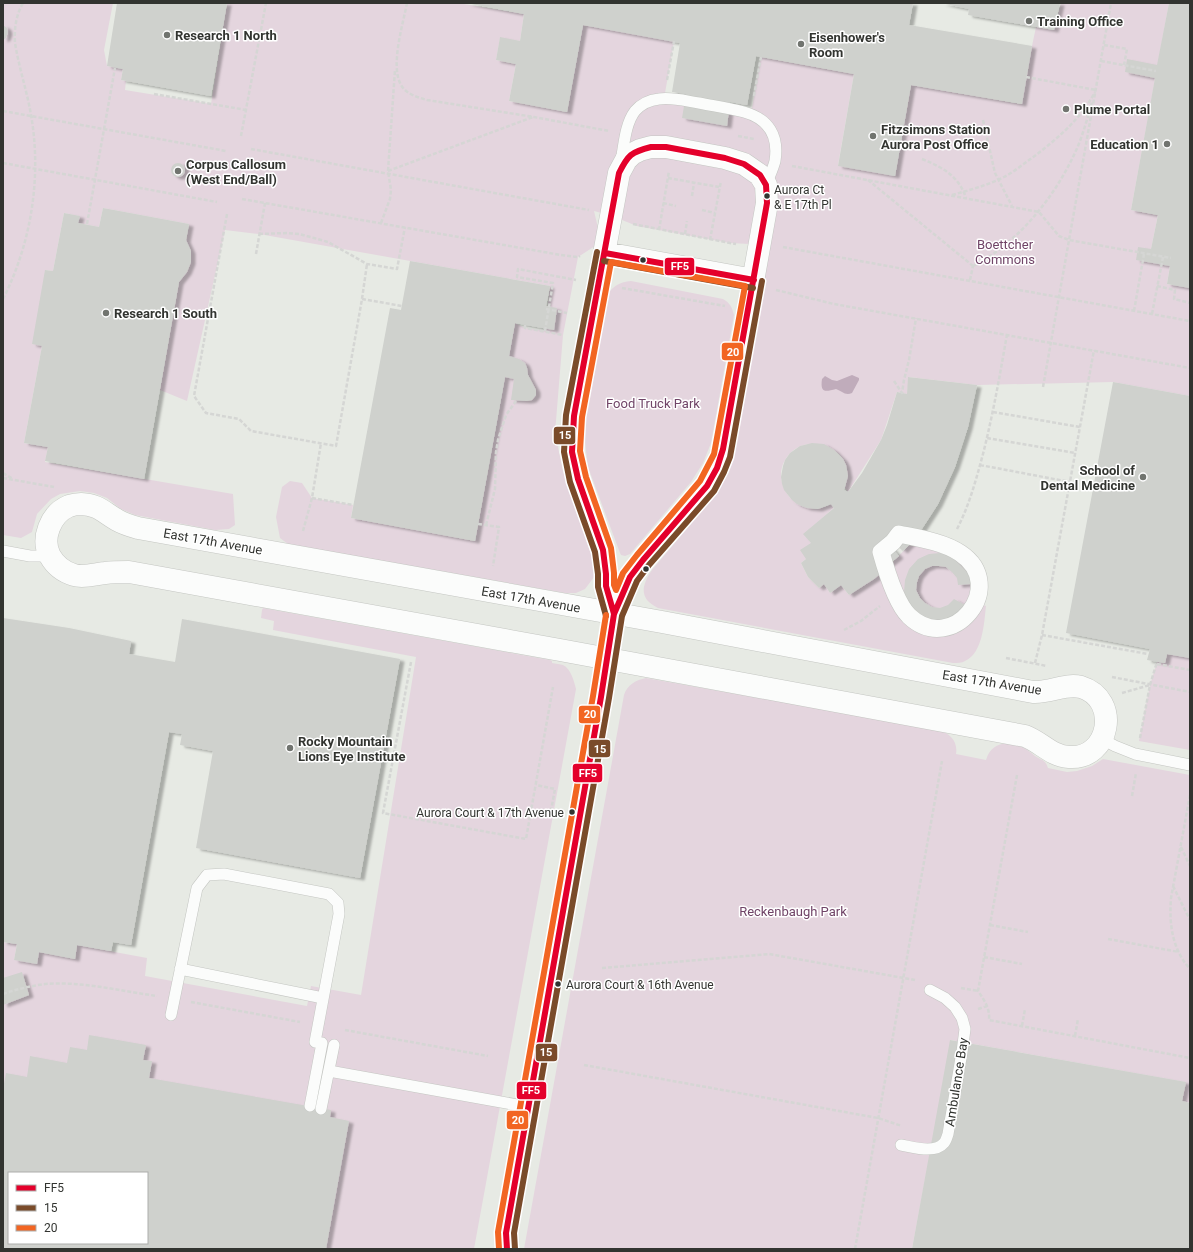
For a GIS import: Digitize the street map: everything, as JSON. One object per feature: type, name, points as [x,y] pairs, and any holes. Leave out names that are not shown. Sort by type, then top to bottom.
[{"type":"street","points":[[504,1244],[614,614],[630,577],[706,486],[717,468],[722,456],[750,304],[763,284],[760,244],[767,203],[766,185],[755,171],[736,161],[656,147],[640,150],[632,154],[623,165],[618,179],[574,416],[572,440],[572,452],[578,479],[603,550],[606,586],[614,614]]},
{"type":"street","points":[[605,253],[763,284]]},
{"type":"street","name":"East 17th Avenue","points":[[50,556],[47,535],[54,518],[68,506],[87,504],[99,508],[125,524],[138,528],[614,614],[1033,692],[1049,692],[1075,686],[1088,690],[1099,699]]},
{"type":"street","points":[[899,534],[945,546],[966,558],[978,576],[979,591],[977,600],[972,610],[957,624],[934,628],[919,623],[903,609],[886,569],[881,552],[893,542],[899,534]]},
{"type":"street","points":[[50,556],[61,569],[75,575],[86,576],[112,572],[129,572],[560,650],[1025,736],[1037,741],[1051,752],[1063,756],[1077,757],[1084,755],[1095,748],[1102,739],[1105,732],[1106,718],[1103,706],[1099,699]]},
{"type":"lane","points":[[618,179],[627,130],[632,116],[641,105],[649,101],[669,99],[744,112],[753,115],[768,126],[774,137],[776,154],[775,163],[766,185]]},
{"type":"lane","points":[[3,551],[30,556],[50,556]]},
{"type":"lane","points":[[1102,739],[1135,754],[1190,765]]},
{"type":"lane","points":[[171,1015],[173,999],[197,888],[207,875],[224,874],[329,894],[338,903],[339,914],[318,1025],[319,1043],[310,1106]]},
{"type":"lane","points":[[180,969],[323,998]]},
{"type":"lane","name":"Ambulance Bay","points":[[900,1145],[926,1149],[938,1148],[945,1142],[948,1134],[965,1029],[962,1018],[955,1007],[945,998],[930,990]]},
{"type":"lane","points":[[321,1108],[334,1045]]},
{"type":"lane","points":[[329,1071],[529,1107]]},
{"type":"path","points":[[3,299],[20,261],[27,234],[35,170],[35,144],[32,116],[25,83],[17,57],[15,43],[17,17],[23,3]]},
{"type":"path","points":[[241,136],[266,3]]},
{"type":"path","points":[[381,223],[390,199],[391,190],[388,172],[396,56],[407,3]]},
{"type":"path","points":[[1043,387],[1111,3]]},
{"type":"path","points":[[1104,45],[1127,49],[1124,65]]},
{"type":"path","points":[[396,56],[397,75],[401,85],[407,92],[427,100],[534,117],[609,131]]},
{"type":"path","points":[[1101,61],[1156,71]]},
{"type":"path","points":[[87,224],[115,68]]},
{"type":"path","points":[[1026,77],[1096,90]]},
{"type":"path","points":[[951,195],[998,180],[1019,168],[1058,138],[1088,105],[1096,90]]},
{"type":"path","points":[[973,266],[986,260],[1003,247],[1039,212],[1059,182],[1078,146],[1096,90]]},
{"type":"path","points":[[154,94],[246,110]]},
{"type":"path","points":[[3,111],[226,151]]},
{"type":"path","points":[[251,149],[384,173],[534,117]]},
{"type":"path","points":[[983,120],[991,160],[998,180],[1012,206]]},
{"type":"path","points":[[922,159],[936,165],[952,175],[957,180],[966,198]]},
{"type":"path","points":[[3,163],[217,202]]},
{"type":"path","points":[[791,166],[1039,212],[1059,236],[1069,240],[1171,258]]},
{"type":"path","points":[[388,172],[594,210]]},
{"type":"path","points":[[668,178],[720,187],[710,240],[659,230],[663,204],[668,178]]},
{"type":"path","points":[[866,179],[973,266]]},
{"type":"path","points":[[692,196],[694,183]]},
{"type":"path","points":[[242,199],[578,257]]},
{"type":"path","points":[[256,254],[265,203]]},
{"type":"path","points":[[663,204],[676,206]]},
{"type":"path","points":[[702,210],[715,213]]},
{"type":"path","points":[[227,214],[194,396],[206,413],[239,419],[251,431],[336,446],[367,264]]},
{"type":"path","points":[[685,235],[687,221]]},
{"type":"path","points":[[259,234],[300,234],[328,242],[367,264],[397,269],[404,227]]},
{"type":"path","points":[[760,244],[970,280],[1190,321]]},
{"type":"path","points":[[1134,311],[1144,254]]},
{"type":"path","points":[[1152,314],[1162,257]]},
{"type":"path","points":[[970,280],[973,266]]},
{"type":"path","points":[[545,331],[547,309],[553,283],[517,276],[518,269],[732,308],[750,304]]},
{"type":"path","points":[[763,284],[834,304],[1008,334],[1190,368]]},
{"type":"path","points":[[1157,286],[1175,290],[1174,299],[1190,302]]},
{"type":"path","points":[[362,299],[402,306]]},
{"type":"path","points":[[547,309],[567,313]]},
{"type":"path","points":[[894,381],[902,393],[916,318]]},
{"type":"path","points":[[525,325],[525,328],[564,335]]},
{"type":"path","points":[[945,546],[953,536],[964,514],[980,465],[993,412],[1008,334]]},
{"type":"path","points":[[1006,658],[1035,663],[1042,635],[1094,350]]},
{"type":"path","points":[[486,525],[495,489],[496,452],[498,440],[506,415],[516,401]]},
{"type":"path","points":[[993,412],[1080,427]]},
{"type":"path","points":[[987,438],[1075,453]]},
{"type":"path","points":[[303,531],[312,498],[321,443]]},
{"type":"path","points":[[980,465],[1070,482]]},
{"type":"path","points":[[3,473],[16,480]]},
{"type":"path","points":[[3,478],[56,488]]},
{"type":"path","points":[[312,498],[353,505]]},
{"type":"path","points":[[478,524],[499,527],[493,566]]},
{"type":"path","points":[[844,630],[861,621],[895,590]]},
{"type":"path","points":[[1042,635],[1148,654]]},
{"type":"path","points":[[411,662],[383,813],[526,839],[553,687]]},
{"type":"path","points":[[1150,685],[1157,663],[1190,670]]},
{"type":"path","points":[[1107,676],[1190,692]]},
{"type":"path","points":[[1099,699],[1150,685]]},
{"type":"path","points":[[855,1249],[942,761]]},
{"type":"path","points":[[1016,775],[978,991],[990,1012],[989,1020],[1190,1058]]},
{"type":"path","points":[[531,812],[550,816],[552,809],[555,789],[536,786]]},
{"type":"path","points":[[1190,795],[1173,886],[1170,911],[1172,936],[1182,958],[1190,969]]},
{"type":"path","points":[[1181,846],[1190,866]]},
{"type":"path","points":[[1173,886],[1190,920]]},
{"type":"path","points":[[990,925],[1028,932]]},
{"type":"path","points":[[1108,939],[1179,952]]},
{"type":"path","points":[[602,968],[769,954],[903,978]]},
{"type":"path","points":[[984,957],[1022,964]]},
{"type":"path","points":[[3,994],[31,986],[47,984],[101,988],[173,999],[488,1056]]},
{"type":"path","points":[[976,1010],[987,1006]]},
{"type":"path","points":[[1022,1026],[1025,1009]]},
{"type":"path","points":[[1075,1036],[1078,1019]]},
{"type":"path","points":[[584,1064],[878,1118]]},
{"type":"green space","name":"Boettcher Commons","points":[[3,3],[113,3],[104,50],[107,66],[123,69],[121,80],[126,81],[125,90],[211,104],[227,3],[458,3],[524,14],[520,41],[500,38],[496,60],[516,64],[509,101],[567,112],[583,25],[674,41],[664,99],[751,114],[761,57],[854,74],[838,165],[895,176],[911,85],[1021,104],[1036,27],[1054,30],[1061,3],[1169,3],[1131,210],[1158,215],[1151,249],[1172,253],[1167,284],[1190,288],[1190,396],[1113,382],[977,385],[909,377],[907,394],[897,392],[881,440],[848,492],[845,488],[847,473],[843,459],[830,448],[823,445],[809,444],[795,449],[790,454],[785,460],[781,473],[783,487],[791,498],[796,503],[809,508],[824,507],[831,504],[834,508],[804,534],[811,543],[806,559],[801,563],[808,577],[819,588],[824,584],[830,593],[841,585],[849,595],[886,569],[916,538],[967,558],[978,603],[986,606],[982,637],[976,651],[971,657],[964,662],[953,663],[658,608],[648,601],[645,596],[644,587],[652,570],[706,506],[727,474],[770,245],[730,243],[637,226],[612,216],[594,211],[598,228],[595,246],[578,257],[563,335],[555,433],[563,471],[594,564],[594,577],[585,589],[576,593],[565,593],[288,544],[280,538],[276,517],[282,487],[290,481],[302,483],[312,498],[353,505],[351,518],[475,541],[515,323],[525,328],[545,331],[550,286],[259,234],[225,230],[187,401],[160,390],[189,224],[103,208],[99,227],[78,223],[79,216],[64,213],[53,271],[45,270],[42,346],[24,443],[48,447],[45,462],[233,494],[235,525],[229,529],[215,530],[135,515],[121,509],[107,498],[94,493],[80,491],[60,494],[51,499],[37,514],[32,532],[21,538],[3,535]]},
{"type":"green space","name":"Food Truck Park","points":[[631,281],[723,299],[730,306],[734,315],[711,443],[703,463],[691,482],[630,554],[625,556],[621,555],[620,553],[588,467],[584,428],[608,293],[618,284]]},
{"type":"green space","points":[[263,608],[550,660],[552,663],[566,667],[573,679],[576,689],[474,1249],[3,1249],[3,942],[17,944],[14,960],[39,952],[75,959],[77,945],[147,958],[145,976],[307,1006],[311,986],[361,995],[416,657],[273,630],[274,621],[261,618]]},
{"type":"green space","points":[[1167,654],[1190,658],[1190,750],[1139,741],[1150,685],[1157,662],[1165,663]]},
{"type":"green space","name":"Reckenbaugh Park","points":[[646,678],[939,730],[953,739],[956,746],[956,754],[986,760],[988,754],[995,747],[1000,744],[1010,744],[1026,749],[1044,762],[1048,768],[1067,772],[1077,771],[1092,766],[1103,759],[1190,775],[1190,1103],[1182,1101],[1185,1082],[951,1040],[912,1249],[524,1249],[624,695],[627,688],[632,684]]},
{"type":"shaded area","points":[[852,375],[859,378],[859,380],[850,394],[845,394],[836,389],[826,391],[822,387],[822,379],[825,376],[837,381]]},
{"type":"building","name":"Research 1 North","points":[[117,3],[227,3],[211,96],[121,80],[123,69],[107,66]]},
{"type":"building","points":[[466,3],[913,3],[909,25],[1032,46],[1022,104],[911,85],[895,176],[838,166],[854,74],[756,56],[747,105],[730,102],[727,126],[682,118],[686,94],[672,92],[680,43],[583,25],[567,112],[509,101],[516,64],[496,60],[500,37],[520,41],[524,14]]},
{"type":"building","name":"Training Office","points":[[941,3],[1060,3],[1054,30],[968,15],[969,9]]},
{"type":"building","name":"Education 1","points":[[1169,3],[1190,3],[1190,288],[1167,284],[1170,266],[1136,260],[1138,247],[1151,249],[1158,215],[1131,210],[1155,78],[1125,72],[1127,59],[1157,65]]},
{"type":"building","points":[[3,25],[7,28],[8,32],[6,38],[3,40]]},
{"type":"building","name":"Corpus Callosum (West End/Ball)","points":[[175,163],[181,163],[185,167],[185,173],[181,177],[175,177],[171,173],[171,167]]},
{"type":"building","name":"Research 1 South","points":[[103,208],[189,224],[186,240],[191,251],[191,262],[187,272],[179,282],[144,479],[45,461],[48,447],[24,443],[42,346],[32,344],[45,270],[53,271],[64,213],[80,216],[78,223],[99,227]]},
{"type":"building","points":[[410,261],[550,286],[546,306],[557,308],[554,330],[515,323],[509,356],[519,359],[525,363],[528,375],[536,390],[536,395],[532,400],[527,401],[511,400],[514,379],[505,377],[475,541],[351,518],[390,308],[401,310]]},
{"type":"building","points":[[908,377],[977,385],[968,427],[955,467],[938,504],[916,538],[903,551],[893,542],[889,545],[899,556],[874,579],[849,595],[841,585],[830,593],[824,584],[819,588],[808,577],[801,563],[806,559],[800,550],[811,543],[803,534],[834,508],[831,504],[818,509],[807,508],[792,500],[784,490],[782,484],[781,477],[785,460],[790,453],[800,446],[812,443],[824,444],[834,450],[843,459],[846,465],[848,476],[844,490],[848,492],[862,473],[881,440],[897,392],[907,394]]},
{"type":"building","name":"School of Dental Medicine","points":[[1113,382],[1190,396],[1190,658],[1167,654],[1165,663],[1147,660],[1150,649],[1066,633]]},
{"type":"building","points":[[940,553],[951,556],[968,573],[971,584],[958,585],[957,578],[946,567],[932,566],[925,569],[919,576],[916,590],[920,598],[925,603],[932,607],[940,608],[948,605],[954,599],[965,605],[954,616],[941,620],[928,619],[918,614],[909,605],[904,592],[905,580],[909,569],[918,559],[929,554]]},
{"type":"building","points":[[3,618],[69,628],[131,641],[129,654],[175,662],[182,619],[400,659],[360,878],[196,848],[213,751],[180,745],[182,734],[169,732],[131,945],[113,942],[111,951],[77,945],[75,959],[39,952],[37,964],[14,960],[17,944],[3,942]]},
{"type":"building","points":[[22,972],[29,995],[3,1005],[3,978]]},
{"type":"building","points":[[89,1035],[146,1045],[143,1060],[152,1061],[149,1078],[331,1110],[330,1117],[349,1121],[326,1249],[3,1249],[3,1089],[6,1073],[27,1077],[30,1056],[67,1063],[70,1047],[87,1050]]},
{"type":"building","points":[[950,1040],[1186,1082],[1182,1101],[1190,1103],[1190,1249],[912,1249]]},
{"type":"transit line","name":"FF5","points":[[651,147],[666,147],[725,158],[744,164],[760,175],[766,185],[767,203],[723,449],[717,468],[707,486],[630,577],[614,614],[606,586],[603,550],[578,479],[572,452],[574,416],[619,173],[631,155],[651,147]]},
{"type":"transit line","name":"15","points":[[597,252],[566,415],[564,452],[570,482],[595,552],[598,587],[606,616]]},
{"type":"transit line","name":"FF5","points":[[605,253],[754,280]]},
{"type":"transit line","name":"15","points":[[604,261],[753,288]]},
{"type":"transit line","name":"20","points":[[611,262],[745,286],[714,454],[700,481],[623,573],[616,590],[614,585],[611,548],[586,477],[580,451],[582,417],[611,262]]},
{"type":"transit line","name":"15","points":[[515,1249],[514,1233],[609,698],[622,616],[637,581],[649,565],[714,491],[724,472],[730,457],[762,281]]},
{"type":"transit line","name":"FF5","points":[[507,1249],[506,1233],[601,697],[614,614]]},
{"type":"transit line","name":"20","points":[[499,1249],[498,1232],[606,615]]},
{"type":"place","name":"Training Office","points":[[1029,21]]},
{"type":"place","name":"Research 1 North","points":[[167,35]]},
{"type":"place","name":"Eisenhower's Room","points":[[801,44]]},
{"type":"place","name":"Plume Portal","points":[[1066,109]]},
{"type":"place","name":"Fitzsimons Station Aurora Post Office","points":[[873,136]]},
{"type":"place","name":"Education 1","points":[[1167,144]]},
{"type":"place","name":"Corpus Callosum (West End/Ball)","points":[[178,171]]},
{"type":"place","name":"Aurora Ct & E 17th Pl","points":[[767,196]]},
{"type":"place","name":"Research 1 South","points":[[106,313]]},
{"type":"place","name":"School of Dental Medicine","points":[[1143,477]]},
{"type":"place","name":"Rocky Mountain Lions Eye Institute","points":[[290,748]]},
{"type":"place","name":"Aurora Court & 17th Avenue","points":[[572,812]]},
{"type":"place","name":"Aurora Court & 16th Avenue","points":[[558,984]]}]
